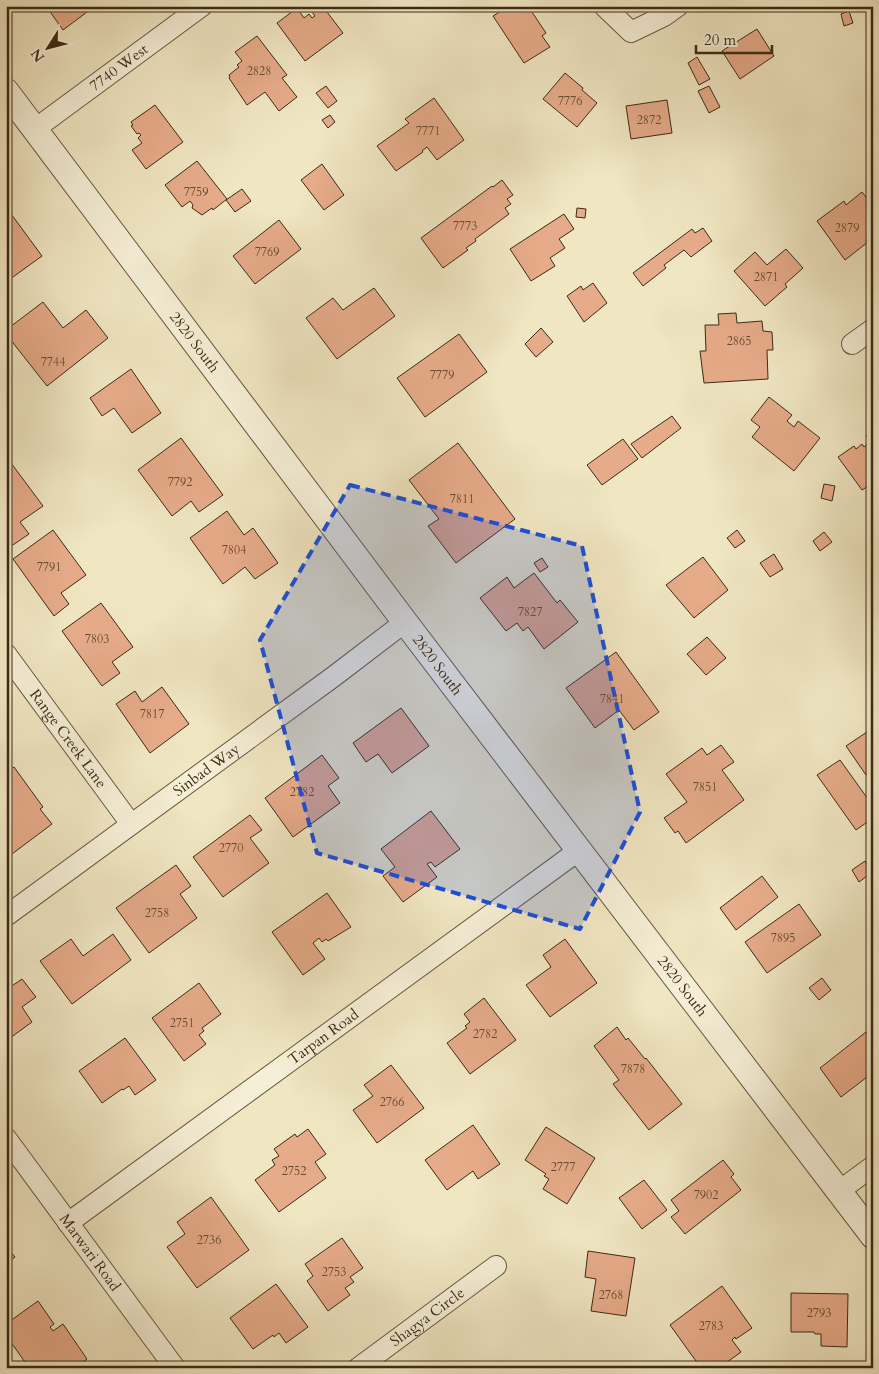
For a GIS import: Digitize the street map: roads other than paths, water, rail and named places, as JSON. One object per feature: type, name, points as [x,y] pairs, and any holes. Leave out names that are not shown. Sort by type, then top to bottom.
[{"type":"street","name":"7740 West","points":[[35,129],[202,6]]},
{"type":"street","points":[[604,6],[632,32],[664,16],[678,6]]},
{"type":"street","name":"2820 South","points":[[6,91],[578,851],[873,1236]]},
{"type":"street","points":[[852,344],[873,329]]},
{"type":"street","name":"Sinbad Way","points":[[6,916],[318,688],[405,622]]},
{"type":"street","name":"Range Creek Lane","points":[[6,654],[131,824]]},
{"type":"street","name":"Tarpan Road","points":[[68,1223],[578,851]]},
{"type":"street","name":"Marwari Road","points":[[6,1138],[175,1368]]},
{"type":"street","points":[[839,1191],[873,1166]]},
{"type":"street","name":"Shagya Circle","points":[[358,1368],[496,1266]]}]
